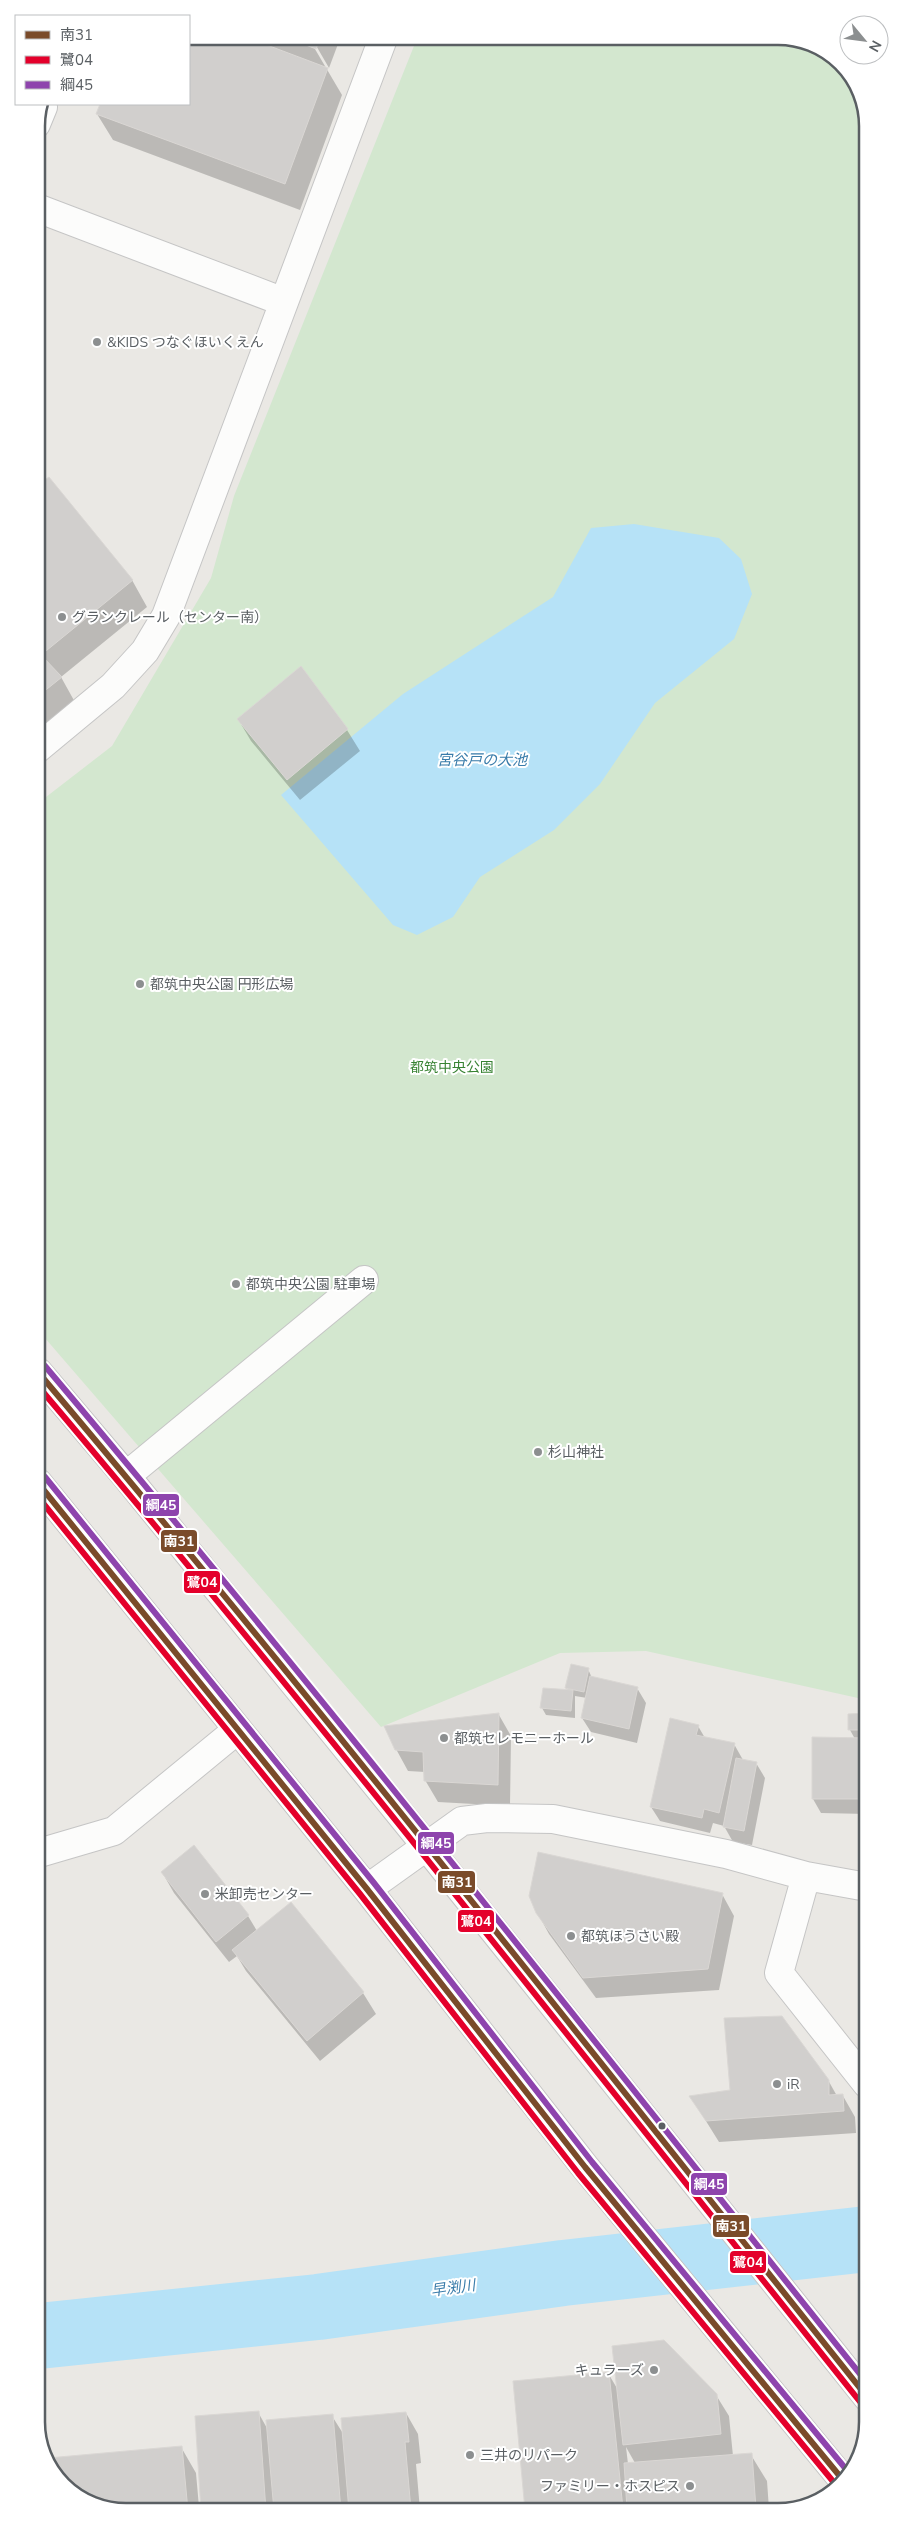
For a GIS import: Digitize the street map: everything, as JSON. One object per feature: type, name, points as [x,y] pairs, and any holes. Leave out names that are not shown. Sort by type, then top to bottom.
[{"type":"street","points":[[45,742],[113,686],[145,651],[166,616],[381,45]]},
{"type":"street","points":[[45,211],[284,302]]},
{"type":"street","points":[[126,1476],[364,1280]]},
{"type":"street","points":[[45,1380],[126,1476],[427,1847],[859,2386]]},
{"type":"street","points":[[45,1492],[367,1889],[585,2167],[839,2475]]},
{"type":"street","points":[[45,1850],[114,1831],[237,1730]]},
{"type":"street","points":[[367,1889],[462,1821],[487,1818],[553,1820],[726,1854],[806,1876],[859,1886]]},
{"type":"street","points":[[806,1876],[779,1973],[859,2074]]},
{"type":"green space","name":"都筑中央公園","points":[[414,45],[783,45],[804,49],[818,56],[839,73],[853,95],[859,126],[859,1698],[646,1651],[560,1653],[381,1727],[45,1338],[45,798],[112,746],[211,578],[234,496]]},
{"type":"water","name":"宮谷戸の大池","points":[[634,524],[719,538],[741,559],[752,594],[734,639],[655,703],[600,784],[554,830],[480,877],[453,917],[417,935],[393,925],[281,795],[403,694],[553,597],[591,528]]},
{"type":"building","points":[[190,45],[267,45],[328,68],[285,184],[96,114],[100,105],[190,105]]},
{"type":"building","points":[[306,45],[318,45],[316,49]]},
{"type":"building","name":"グランクレール（センター南）","points":[[49,477],[133,580],[45,652],[45,480]]},
{"type":"building","name":"グランクレール（センター南）","points":[[45,659],[62,677],[45,691]]},
{"type":"building","points":[[301,666],[348,729],[287,780],[237,719]]},
{"type":"building","points":[[571,1664],[589,1668],[584,1692],[565,1688]]},
{"type":"building","points":[[590,1676],[638,1687],[629,1729],[581,1718]]},
{"type":"building","points":[[543,1688],[573,1690],[571,1711],[540,1708]]},
{"type":"building","name":"都筑セレモニーホール","points":[[499,1713],[498,1785],[424,1781],[423,1752],[395,1750],[384,1726]]},
{"type":"building","points":[[859,1713],[859,1730],[848,1730],[848,1714]]},
{"type":"building","points":[[670,1718],[699,1725],[696,1735],[735,1743],[719,1813],[704,1809],[702,1818],[650,1807]]},
{"type":"building","points":[[812,1737],[859,1738],[859,1799],[812,1799]]},
{"type":"building","points":[[736,1758],[757,1762],[744,1831],[723,1827]]},
{"type":"building","name":"米卸売センター","points":[[194,1845],[249,1915],[216,1942],[161,1872]]},
{"type":"building","points":[[538,1852],[723,1893],[708,1969],[583,1978],[536,1913],[529,1896]]},
{"type":"building","points":[[291,1902],[364,1992],[307,2041],[232,1950]]},
{"type":"building","points":[[782,2016],[829,2080],[829,2095],[843,2094],[844,2111],[706,2121],[689,2096],[730,2090],[724,2018]]},
{"type":"building","name":"キュラーズ","points":[[664,2340],[717,2394],[721,2434],[623,2445],[612,2346]]},
{"type":"building","points":[[609,2372],[622,2503],[524,2503],[513,2381]]},
{"type":"building","points":[[259,2411],[265,2503],[200,2503],[195,2416]]},
{"type":"building","points":[[406,2412],[409,2442],[405,2442],[410,2503],[348,2503],[341,2418]]},
{"type":"building","points":[[333,2414],[340,2503],[273,2503],[266,2420]]},
{"type":"building","points":[[182,2446],[187,2503],[121,2503],[100,2499],[77,2486],[65,2475],[54,2458]]},
{"type":"building","name":"ファミリー・ホスピス","points":[[752,2453],[756,2503],[627,2503],[624,2463]]},
{"type":"waterway","name":"早渕川","points":[[45,2335],[318,2307],[563,2273],[859,2240]]},
{"type":"transit line","name":"綱45","points":[[45,1366],[150,1491],[357,1745],[859,2373]]},
{"type":"transit line","name":"南31","points":[[45,1380],[144,1498],[353,1754],[859,2387]]},
{"type":"transit line","name":"鷺04","points":[[45,1394],[351,1764],[859,2400]]},
{"type":"transit line","name":"綱45","points":[[45,1477],[374,1883],[592,2162],[845,2467]]},
{"type":"transit line","name":"南31","points":[[45,1492],[367,1889],[585,2167],[839,2475]]},
{"type":"transit line","name":"鷺04","points":[[45,1506],[360,1894],[578,2173],[833,2481]]},
{"type":"place","name":"&KIDS つなぐほいくえん","points":[[97,342]]},
{"type":"place","name":"グランクレール（センター南）","points":[[62,617]]},
{"type":"place","name":"都筑中央公園 円形広場","points":[[140,984]]},
{"type":"place","name":"都筑中央公園 駐車場","points":[[236,1284]]},
{"type":"place","name":"杉山神社","points":[[538,1452]]},
{"type":"place","name":"都筑セレモニーホール","points":[[444,1738]]},
{"type":"place","name":"米卸売センター","points":[[205,1894]]},
{"type":"place","name":"都筑ほうさい殿","points":[[571,1936]]},
{"type":"place","name":"iR","points":[[777,2084]]},
{"type":"place","name":"キュラーズ","points":[[654,2370]]},
{"type":"place","name":"三井のリパーク","points":[[470,2455]]},
{"type":"place","name":"ファミリー・ホスピス","points":[[690,2486]]}]
